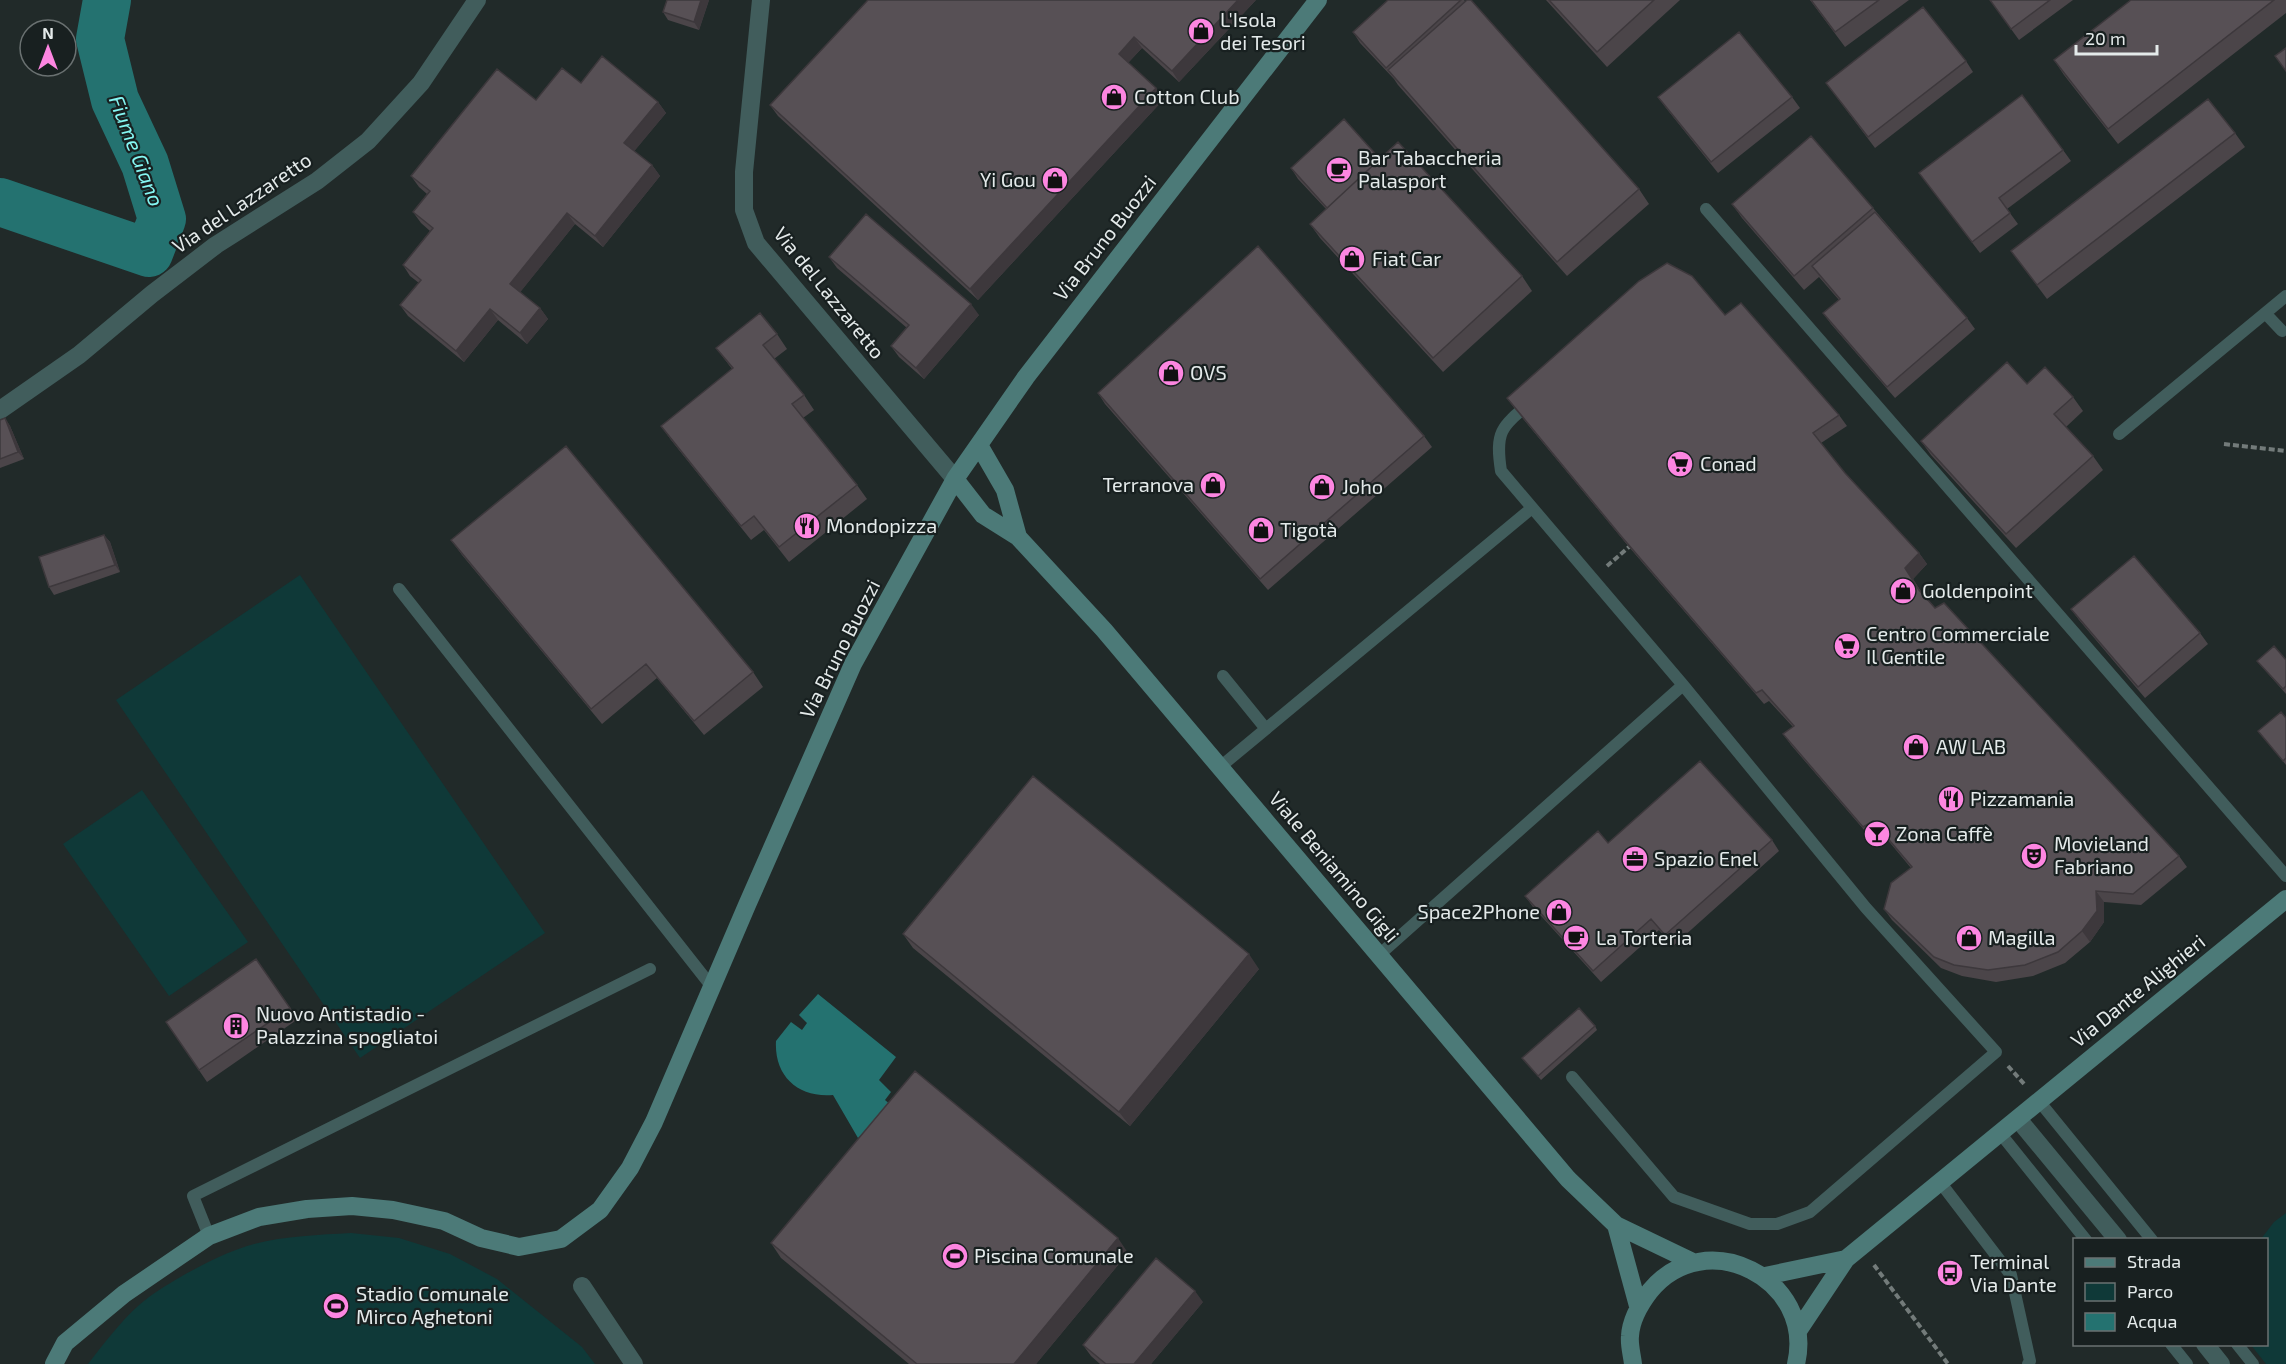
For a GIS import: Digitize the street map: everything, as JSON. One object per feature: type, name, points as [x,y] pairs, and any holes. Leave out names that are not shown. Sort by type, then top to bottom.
[{"type":"street","name":"Via del Lazzaretto","points":[[0,410],[79,355],[152,294],[216,245],[317,180],[368,141],[421,83],[477,0]]},
{"type":"street","name":"Via del Lazzaretto","points":[[762,0],[744,172],[744,210],[756,243],[955,479]]},
{"type":"street","name":"Via Bruno Buozzi","points":[[209,1236],[259,1217],[307,1209],[352,1206],[393,1210],[444,1221],[481,1238],[519,1246],[561,1239],[600,1210],[630,1168],[654,1122],[853,664],[955,479],[1026,377],[1318,0]]},
{"type":"street","name":"Viale Beniamino Gigli","points":[[979,445],[1005,489],[1018,537]]},
{"type":"street","name":"Viale Beniamino Gigli","points":[[955,479],[983,515],[1018,537],[1104,630],[1568,1179],[1616,1226],[1693,1262]]},
{"type":"street","name":"Via Dante Alighieri","points":[[1798,1331],[1846,1259],[2286,899]]},
{"type":"street","points":[[2018,1119],[2117,1238]]},
{"type":"street","points":[[1616,1226],[1638,1306]]},
{"type":"street","points":[[54,1364],[66,1343],[124,1294],[209,1236]]},
{"type":"street","name":"Via Dante Alighieri","points":[[1765,1276],[1846,1259]]},
{"type":"street","points":[[1633,1364],[1630,1336],[1638,1306],[1661,1278],[1693,1262],[1726,1260],[1765,1276],[1785,1298],[1798,1331],[1796,1364]]},
{"type":"street","points":[[582,1287],[634,1364]]},
{"type":"street","points":[[2207,1346],[2221,1364]]},
{"type":"lane","points":[[1706,209],[2286,876]]},
{"type":"lane","points":[[2119,434],[2286,296]]},
{"type":"lane","points":[[2265,313],[2282,331]]},
{"type":"lane","points":[[1539,395],[1504,425],[1500,443],[1501,471],[1683,685],[1866,908],[1996,1052],[1810,1212],[1777,1224],[1750,1224],[1674,1197],[1572,1077]]},
{"type":"lane","points":[[1220,767],[1532,508]]},
{"type":"lane","points":[[399,589],[712,987]]},
{"type":"lane","points":[[1224,676],[1266,729]]},
{"type":"lane","points":[[1379,955],[1683,685]]},
{"type":"lane","points":[[209,1236],[193,1196],[650,969]]},
{"type":"lane","points":[[2039,1101],[2150,1238]]},
{"type":"lane","points":[[2000,1133],[2085,1238]]},
{"type":"lane","points":[[1940,1182],[2011,1275],[2030,1361],[2028,1364]]},
{"type":"lane","points":[[2173,1346],[2187,1364]]},
{"type":"lane","points":[[2239,1346],[2253,1364]]},
{"type":"path","points":[[2224,444],[2286,450]]},
{"type":"path","points":[[1593,579],[1629,547]]},
{"type":"path","points":[[1996,1052],[2039,1101]]},
{"type":"path","points":[[1873,1264],[1948,1364]]},
{"type":"green space","points":[[300,575],[545,933],[360,1058],[116,700]]},
{"type":"green space","points":[[142,790],[248,942],[169,996],[63,844]]},
{"type":"green space","points":[[2286,1213],[2286,1364],[2266,1364],[2252,1346],[2268,1346],[2268,1238],[2262,1238],[2274,1222]]},
{"type":"green space","name":"Stadio Comunale Mirco Aghetoni","points":[[351,1233],[399,1238],[450,1254],[497,1279],[582,1347],[595,1364],[88,1364],[140,1304],[210,1261],[235,1250],[272,1240]]},
{"type":"water","points":[[818,994],[896,1057],[879,1080],[891,1092],[885,1100],[893,1107],[858,1138],[833,1095],[809,1093],[799,1088],[784,1074],[779,1065],[776,1041],[791,1022],[802,1030],[807,1023],[799,1015]]},
{"type":"building","points":[[667,0],[701,0],[694,22],[663,12]]},
{"type":"building","points":[[868,0],[1238,0],[1172,71],[1134,37],[1119,54],[1156,88],[970,289],[770,105]]},
{"type":"building","points":[[1388,0],[1461,0],[1386,68],[1353,32]]},
{"type":"building","points":[[1467,0],[1471,0],[1639,189],[1557,262],[1388,70]]},
{"type":"building","points":[[1549,0],[1654,0],[1597,52]]},
{"type":"building","points":[[1811,0],[1879,0],[1835,32]]},
{"type":"building","points":[[1990,0],[2050,0],[2011,29]]},
{"type":"building","points":[[2131,0],[2274,0],[2108,129],[2054,60]]},
{"type":"building","points":[[1923,7],[1966,61],[1868,137],[1826,83]]},
{"type":"building","points":[[1739,32],[1792,97],[1711,162],[1658,97]]},
{"type":"building","points":[[2286,48],[2286,71],[2275,56]]},
{"type":"building","points":[[602,56],[658,102],[624,143],[652,165],[595,236],[567,213],[510,284],[540,308],[520,333],[490,309],[456,351],[400,305],[421,280],[403,265],[433,228],[413,212],[430,191],[411,176],[497,69],[536,100],[562,68],[581,83]]},
{"type":"building","points":[[2022,95],[2063,150],[1999,198],[2010,213],[1972,242],[1919,173]]},
{"type":"building","points":[[2208,99],[2235,133],[2037,285],[2011,251]]},
{"type":"building","points":[[1344,119],[1380,159],[1327,208],[1291,168]]},
{"type":"building","points":[[1811,136],[1873,208],[1794,276],[1732,204]]},
{"type":"building","points":[[1398,142],[1522,276],[1433,358],[1310,224]]},
{"type":"building","points":[[1875,212],[1967,318],[1887,387],[1823,313],[1840,299],[1812,266]]},
{"type":"building","points":[[866,214],[971,304],[916,368],[891,346],[909,325],[829,257]]},
{"type":"building","points":[[1258,246],[1424,436],[1260,579],[1098,393]]},
{"type":"building","name":"Centro Commerciale Il Gentile","points":[[1667,263],[1692,276],[1725,315],[1741,303],[1839,415],[1813,433],[1845,473],[1919,553],[1905,568],[1919,590],[1935,608],[1944,603],[2179,856],[2133,894],[2096,891],[2097,911],[2082,931],[2058,952],[2025,965],[1988,970],[1954,965],[1934,957],[1884,909],[1891,883],[1912,867],[1873,821],[1863,827],[1783,734],[1794,726],[1762,690],[1756,693],[1621,536],[1507,398],[1639,281]]},
{"type":"building","points":[[760,313],[777,334],[763,345],[804,395],[792,404],[857,485],[779,547],[754,516],[741,526],[661,426],[733,368],[716,348]]},
{"type":"building","points":[[2007,362],[2027,384],[2045,367],[2073,397],[2054,414],[2093,456],[2006,534],[1921,441]]},
{"type":"building","points":[[5,418],[18,452],[0,459],[0,420]]},
{"type":"building","points":[[566,446],[753,672],[694,721],[646,664],[591,709],[451,540]]},
{"type":"building","points":[[104,535],[115,565],[49,587],[39,557]]},
{"type":"building","points":[[2134,556],[2200,633],[2138,687],[2071,609]]},
{"type":"building","points":[[2274,646],[2286,660],[2286,686],[2283,689],[2257,661]]},
{"type":"building","points":[[2281,712],[2286,718],[2286,758],[2283,761],[2258,731]]},
{"type":"building","points":[[1700,761],[1772,840],[1665,935],[1651,919],[1593,971],[1525,896],[1598,831],[1608,843]]},
{"type":"building","points":[[1033,776],[1249,954],[1119,1112],[903,934]]},
{"type":"building","name":"Nuovo Antistadio - Palazzina spogliatoi","points":[[256,959],[290,1008],[199,1070],[166,1022]]},
{"type":"building","points":[[1579,1008],[1595,1026],[1538,1076],[1522,1058]]},
{"type":"building","points":[[915,1071],[1118,1238],[1014,1364],[917,1364],[771,1243]]},
{"type":"building","points":[[1156,1258],[1195,1291],[1134,1364],[1106,1364],[1083,1345]]},
{"type":"waterway","name":"Fiume Giano","points":[[0,202],[149,253],[162,219],[145,164],[115,100],[100,39],[107,0]]},
{"type":"place","name":"L'Isola dei Tesori","points":[[1201,31]]},
{"type":"place","name":"Cotton Club","points":[[1114,97]]},
{"type":"place","name":"Bar Tabaccheria Palasport","points":[[1339,170]]},
{"type":"place","name":"Yi Gou","points":[[1055,180]]},
{"type":"place","name":"Fiat Car","points":[[1352,259]]},
{"type":"place","name":"OVS","points":[[1171,373]]},
{"type":"place","name":"Conad","points":[[1680,464]]},
{"type":"place","name":"Terranova","points":[[1213,485]]},
{"type":"place","name":"Joho","points":[[1322,487]]},
{"type":"place","name":"Mondopizza","points":[[807,526]]},
{"type":"place","name":"Tigotà","points":[[1261,530]]},
{"type":"place","name":"Goldenpoint","points":[[1903,591]]},
{"type":"place","name":"Centro Commerciale Il Gentile","points":[[1847,646]]},
{"type":"place","name":"AW LAB","points":[[1916,747]]},
{"type":"place","name":"Pizzamania","points":[[1951,799]]},
{"type":"place","name":"Zona Caffè","points":[[1877,834]]},
{"type":"place","name":"Movieland Fabriano","points":[[2034,856]]},
{"type":"place","name":"Spazio Enel","points":[[1635,859]]},
{"type":"place","name":"Space2Phone","points":[[1559,912]]},
{"type":"place","name":"La Torteria","points":[[1576,938]]},
{"type":"place","name":"Magilla","points":[[1969,938]]},
{"type":"place","name":"Nuovo Antistadio - Palazzina spogliatoi","points":[[236,1026]]},
{"type":"place","name":"Piscina Comunale","points":[[955,1256]]},
{"type":"place","name":"Terminal Via Dante","points":[[1950,1273]]},
{"type":"place","name":"Stadio Comunale Mirco Aghetoni","points":[[336,1306]]}]
